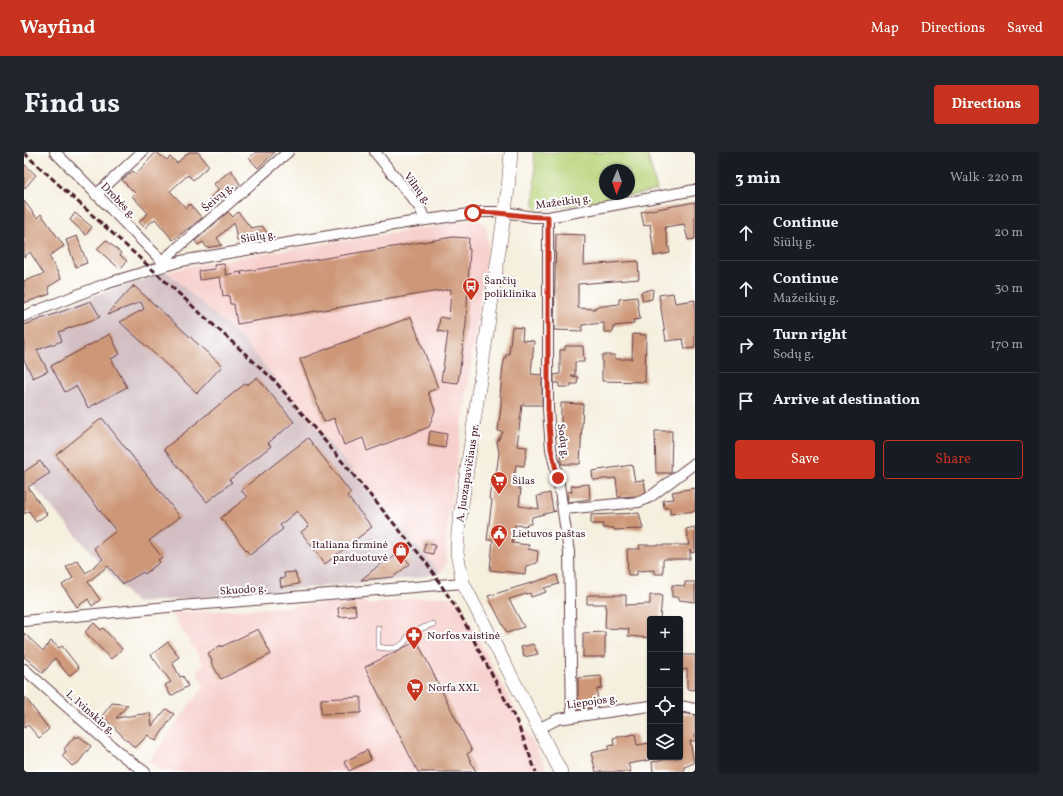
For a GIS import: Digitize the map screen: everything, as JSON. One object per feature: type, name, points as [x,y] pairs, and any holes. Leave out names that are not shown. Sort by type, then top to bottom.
[{"type":"main road","name":"A. Juozapavičiaus pr.","points":[[511,152],[504,212],[458,531],[457,553],[463,583],[540,728],[561,772]]},
{"type":"street","name":"Drobės g.","points":[[55,152],[162,264]]},
{"type":"street","points":[[96,195],[142,152]]},
{"type":"street","name":"Šeivų g.","points":[[162,264],[288,152]]},
{"type":"street","name":"Vilnų g.","points":[[375,152],[420,208],[425,220]]},
{"type":"street","name":"Mažeikių g.","points":[[504,212],[523,216],[548,217],[695,190]]},
{"type":"street","name":"Siūlų g.","points":[[24,316],[105,284],[162,264],[425,220],[483,212],[504,212]]},
{"type":"street","name":"Sodų g.","points":[[548,217],[548,410],[551,449],[564,509],[570,552],[572,716]]},
{"type":"street","points":[[564,509],[639,502],[650,497],[695,463]]},
{"type":"street","name":"Skuodo g.","points":[[24,621],[463,583]]},
{"type":"street","name":"L. Ivinskio g.","points":[[24,669],[123,756],[145,772]]},
{"type":"street","name":"Liepojos g.","points":[[540,728],[558,718],[647,706]]},
{"type":"street","points":[[683,706],[695,708]]},
{"type":"lane","points":[[378,628],[378,647],[392,650],[406,643],[410,633],[433,624]]},
{"type":"shaded area","points":[[476,220],[482,222],[487,227],[488,246],[447,529],[446,561],[443,570],[440,573],[240,337],[167,272],[211,262]]},
{"type":"shaded area","points":[[167,272],[240,337],[440,573],[416,578],[136,603],[32,485],[24,490],[24,322],[96,295]]},
{"type":"shaded area","points":[[432,597],[447,597],[458,600],[548,772],[164,772],[149,761],[204,686],[196,670],[204,665],[172,613],[273,608],[358,600],[363,601],[366,604]]},
{"type":"green space","points":[[533,152],[647,152],[657,190],[635,195],[635,164],[599,164],[599,200],[607,200],[538,210],[534,207],[535,166]]},
{"type":"building","points":[[156,152],[167,160],[170,157],[177,163],[189,152],[198,152],[209,166],[193,180],[188,175],[170,191],[186,208],[190,204],[202,218],[173,240],[155,219],[145,228],[139,222],[148,213],[132,196],[135,193],[122,180],[133,171],[136,174]]},
{"type":"building","points":[[256,152],[275,152],[258,168],[249,158]]},
{"type":"building","points":[[24,164],[36,175],[24,189]]},
{"type":"building","points":[[231,170],[240,184],[216,204],[210,198],[219,190],[214,184]]},
{"type":"building","points":[[24,201],[37,218],[41,214],[64,246],[49,256],[61,279],[48,287],[50,294],[24,303],[24,281],[44,274],[30,252],[24,257]]},
{"type":"building","points":[[695,202],[695,239],[688,240],[684,224],[665,227],[670,253],[654,256],[650,224],[644,226],[641,212]]},
{"type":"building","points":[[228,212],[233,217],[238,212],[251,228],[262,226],[270,236],[237,241],[234,223],[217,238],[222,245],[207,248],[203,242],[198,245],[195,241]]},
{"type":"building","points":[[75,213],[92,227],[86,235],[70,220]]},
{"type":"building","points":[[556,234],[585,235],[584,265],[638,261],[639,279],[578,284],[578,308],[595,309],[595,307],[619,304],[619,299],[637,297],[640,319],[633,320],[634,324],[614,326],[613,332],[604,332],[604,323],[582,325],[582,331],[554,330]]},
{"type":"building","points":[[77,236],[87,263],[76,267],[66,240]]},
{"type":"building","points":[[453,237],[469,238],[468,249],[470,249],[466,324],[458,383],[441,381],[448,333],[438,331],[440,317],[449,319],[451,289],[237,324],[234,304],[230,304],[229,295],[223,296],[220,277],[200,280],[199,271],[215,269],[214,265],[224,264],[226,275],[240,272],[242,275],[241,272]]},
{"type":"building","points":[[106,240],[121,253],[120,255],[127,261],[120,269],[97,249]]},
{"type":"building","points":[[133,285],[222,366],[197,393],[120,322],[144,309],[141,302],[107,315],[132,287],[134,288]]},
{"type":"building","points":[[653,289],[652,299],[643,301],[641,292]]},
{"type":"building","points":[[673,293],[675,303],[695,300],[695,348],[685,349],[683,339],[666,341],[659,295]]},
{"type":"building","points":[[91,301],[100,317],[59,332],[62,341],[37,350],[48,371],[33,378],[24,360],[24,325]]},
{"type":"building","points":[[411,317],[438,388],[428,392],[435,410],[429,427],[367,451],[363,438],[344,445],[334,418],[324,422],[300,359]]},
{"type":"building","points":[[512,327],[523,328],[522,340],[534,341],[531,374],[542,375],[542,405],[522,405],[517,446],[527,447],[524,466],[516,465],[513,485],[519,486],[519,489],[521,489],[519,506],[539,509],[537,496],[550,493],[553,511],[556,511],[532,517],[531,524],[526,524],[527,526],[515,525],[512,543],[529,545],[528,549],[538,551],[537,563],[526,566],[525,574],[490,570],[493,540],[487,540],[492,500],[489,499],[491,485],[495,483],[499,453],[497,442],[503,432],[498,431],[503,366],[506,355],[509,355]]},
{"type":"building","points":[[110,334],[120,354],[111,359],[127,387],[88,408],[76,386],[65,392],[51,366]]},
{"type":"building","points":[[633,334],[646,335],[645,382],[602,381],[602,355],[615,355],[615,359],[632,359]]},
{"type":"building","points":[[565,346],[583,346],[584,362],[575,362],[575,375],[571,376],[578,377],[577,384],[571,384],[571,387],[559,387],[559,383],[554,383],[554,375],[560,374],[560,350],[565,350]]},
{"type":"building","points":[[257,377],[294,422],[268,443],[271,446],[229,480],[232,482],[207,502],[164,449],[246,383],[247,385]]},
{"type":"building","points":[[561,403],[583,404],[580,464],[561,464]]},
{"type":"building","points":[[102,418],[180,517],[149,541],[162,557],[158,560],[160,562],[145,574],[143,572],[123,584],[108,566],[88,582],[100,600],[92,606],[88,599],[77,607],[62,585],[73,578],[66,567],[77,560],[86,573],[103,559],[94,548],[116,531],[56,455]]},
{"type":"building","points":[[430,431],[447,434],[445,448],[428,445]]},
{"type":"building","points":[[655,431],[672,431],[671,473],[656,473]]},
{"type":"building","points":[[308,438],[351,493],[347,496],[372,527],[325,564],[301,532],[309,526],[297,511],[280,525],[283,529],[250,555],[221,518],[247,497],[241,490]]},
{"type":"building","points":[[40,461],[50,473],[28,487],[47,514],[36,522],[29,511],[24,514],[24,472]]},
{"type":"building","points":[[632,465],[635,481],[644,480],[646,492],[637,496],[618,497],[616,478],[593,480],[592,471]]},
{"type":"building","points":[[589,484],[590,499],[568,502],[567,492],[572,492],[571,486]]},
{"type":"building","points":[[695,488],[695,511],[670,514],[670,508],[664,508],[663,500],[674,499],[672,492]]},
{"type":"building","points":[[639,513],[643,529],[614,530],[614,528],[603,528],[603,524],[591,524],[591,515]]},
{"type":"building","points":[[695,527],[695,552],[691,553],[690,549],[690,559],[664,559],[663,574],[654,574],[654,570],[637,571],[637,575],[628,575],[627,549],[640,549],[639,545],[689,545],[686,529]]},
{"type":"building","points":[[425,543],[435,545],[433,554],[424,552]]},
{"type":"building","points":[[400,552],[410,564],[393,577],[361,580],[385,560],[387,562]]},
{"type":"building","points":[[295,572],[299,584],[281,587],[280,579],[285,578],[284,573]]},
{"type":"building","points":[[557,575],[559,584],[544,588],[546,592],[531,597],[530,593],[509,599],[524,627],[507,633],[488,596]]},
{"type":"building","points":[[685,582],[695,582],[695,602],[679,600],[679,597],[672,597],[672,585],[685,586]]},
{"type":"building","points":[[626,595],[626,605],[650,604],[650,595],[662,595],[660,616],[647,616],[647,638],[628,636],[629,629],[605,628],[606,604],[587,604],[587,596]]},
{"type":"building","points":[[355,605],[356,616],[339,617],[338,608]]},
{"type":"building","points":[[94,623],[101,630],[103,628],[122,649],[111,659],[85,632]]},
{"type":"building","points":[[258,629],[271,654],[221,679],[211,662],[212,661],[208,653],[221,645],[221,647]]},
{"type":"building","points":[[605,632],[605,657],[583,657],[583,633]]},
{"type":"building","points":[[24,633],[43,651],[51,641],[59,648],[62,646],[79,668],[69,676],[55,658],[43,673],[24,657]]},
{"type":"building","name":"Norfa XXL","points":[[417,641],[472,751],[467,754],[476,772],[418,772],[365,667]]},
{"type":"building","points":[[168,642],[179,657],[172,662],[180,677],[183,676],[188,686],[171,696],[165,685],[171,682],[151,655]]},
{"type":"building","points":[[533,644],[538,654],[524,657],[521,647]]},
{"type":"building","points":[[683,655],[695,655],[695,690],[687,689],[687,669],[683,670]]},
{"type":"building","points":[[601,676],[602,688],[597,689],[598,707],[578,709],[578,678]]},
{"type":"building","points":[[24,696],[49,729],[39,738],[28,725],[24,728]]},
{"type":"building","points":[[361,697],[361,713],[321,714],[321,699]]},
{"type":"building","points":[[112,703],[128,705],[116,718],[150,713],[152,726],[166,709],[174,714],[156,741],[148,735],[135,748],[102,716]]},
{"type":"building","points":[[683,713],[695,715],[695,741],[690,741],[694,763],[684,767],[684,772],[653,772],[652,762],[663,760],[683,760]]},
{"type":"building","points":[[635,734],[637,745],[647,743],[647,760],[650,760],[628,764],[631,772],[596,772],[591,753],[609,749],[608,746],[614,745],[613,738]]},
{"type":"building","points":[[75,736],[77,738],[79,736],[91,746],[78,763],[72,766],[62,756],[66,751],[64,749]]},
{"type":"building","points":[[367,750],[371,760],[349,771],[344,762]]},
{"type":"railway","points":[[24,153],[274,380],[426,562],[460,614],[517,722],[536,772]]},
{"type":"place","name":"Šančių poliklinika","points":[[471,301]]},
{"type":"place","name":"Šilas","points":[[499,495]]},
{"type":"place","name":"Lietuvos paštas","points":[[499,548]]},
{"type":"place","name":"Italiana firminė parduotuvė","points":[[401,565]]},
{"type":"place","name":"Norfos vaistinė","points":[[414,650]]},
{"type":"place","name":"Norfa XXL","points":[[415,702]]},
{"type":"route","points":[[473,213],[504,212],[534,218],[548,217],[548,410],[551,449],[558,478]]}]
